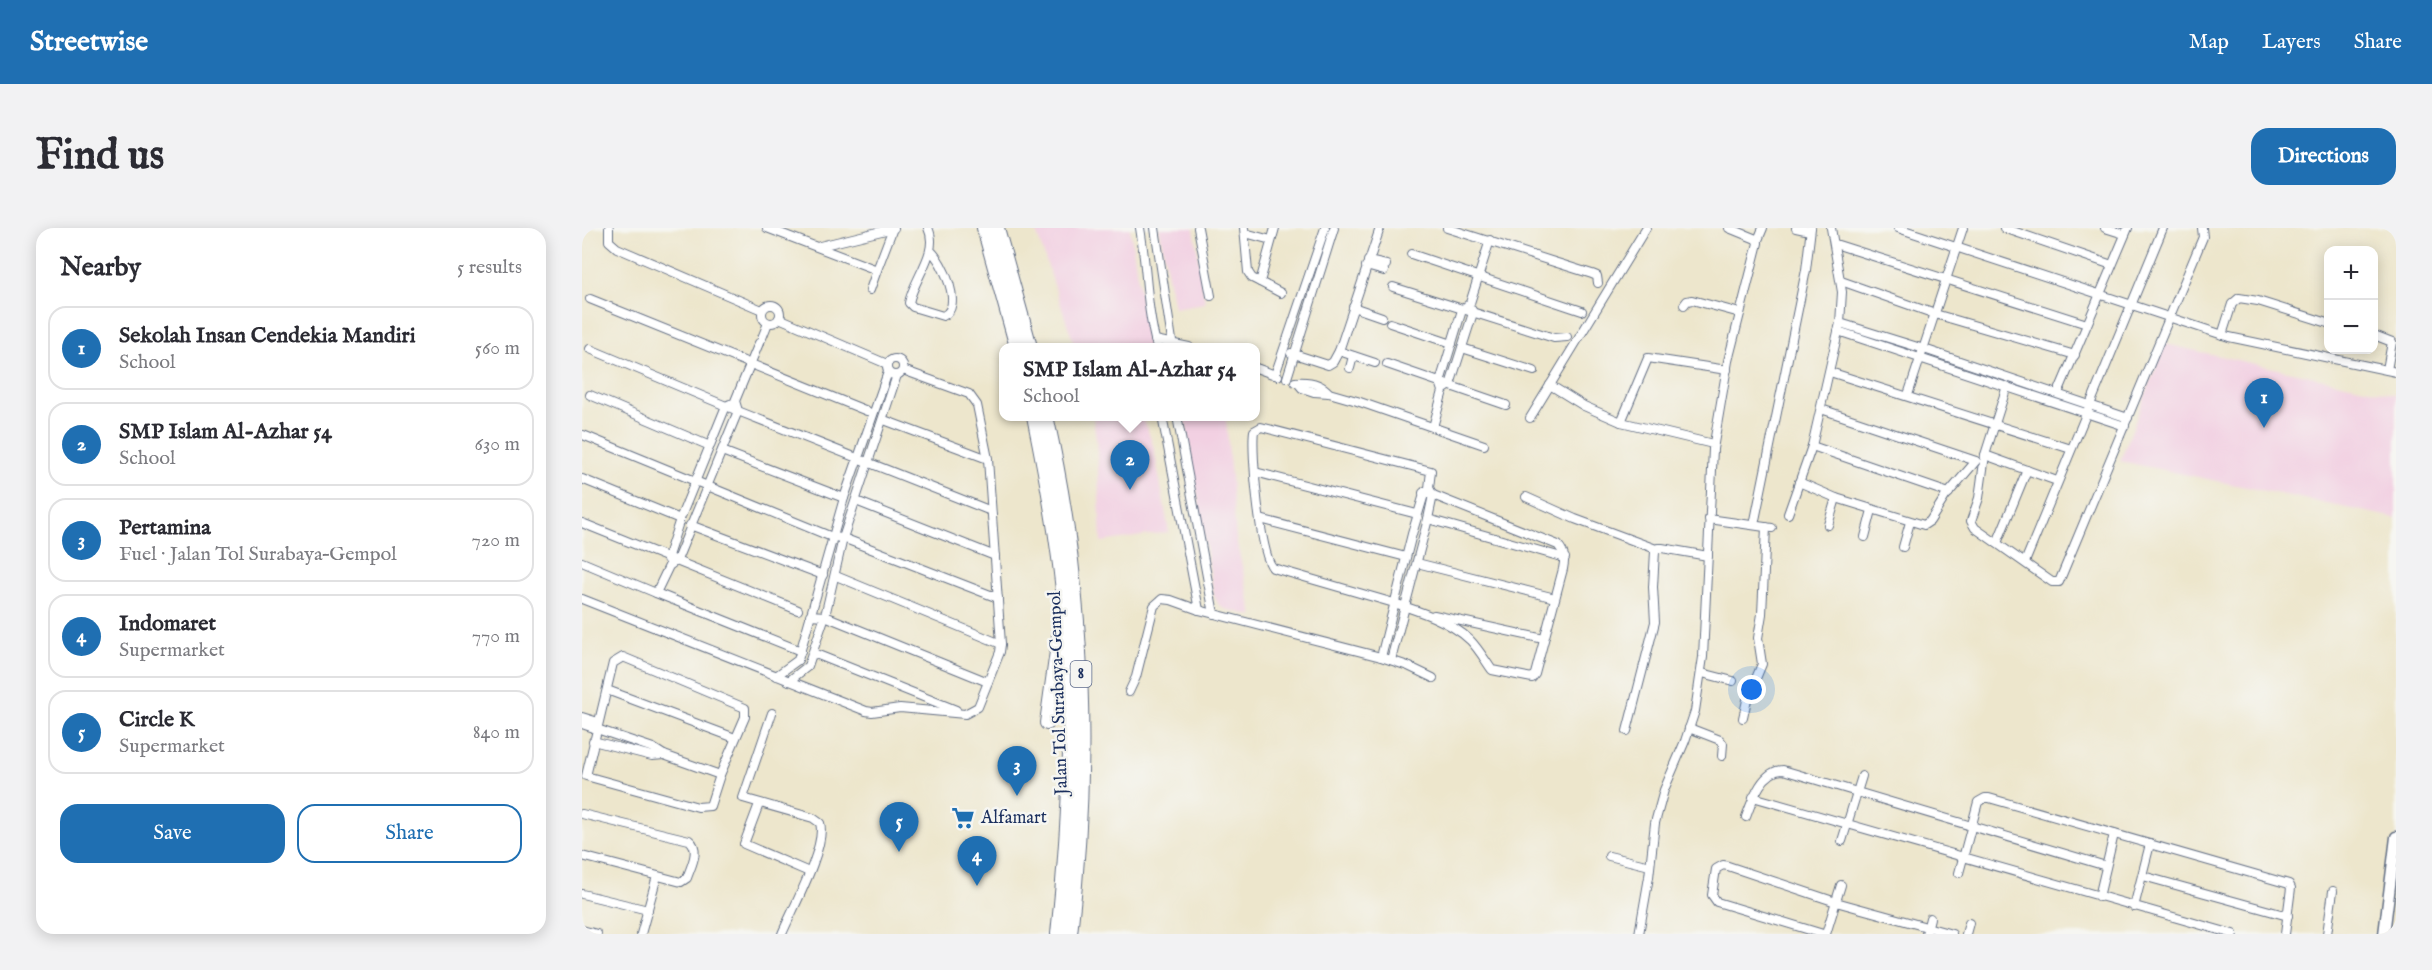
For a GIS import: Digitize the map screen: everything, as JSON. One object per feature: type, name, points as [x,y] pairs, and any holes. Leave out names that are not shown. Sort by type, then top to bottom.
[{"type":"highway","points":[[984,228],[1015,343]]},
{"type":"highway","points":[[997,228],[1029,343]]},
{"type":"highway","name":"Jalan Tol Surabaya–Gempol","points":[[1035,421],[1051,505],[1068,651],[1069,803],[1058,934]]},
{"type":"highway","name":"Jalan Tol Surabaya–Gempol","points":[[1048,421],[1063,498],[1075,590],[1080,655],[1083,739],[1080,813],[1070,934]]},
{"type":"highway","points":[[1047,723],[1060,628],[1065,616]]},
{"type":"main road","points":[[2384,934],[2396,837]]},
{"type":"street","points":[[767,228],[877,270]]},
{"type":"street","points":[[818,246],[893,228]]},
{"type":"street","points":[[870,290],[893,228]]},
{"type":"street","points":[[928,228],[931,251],[909,303],[913,307],[943,316],[948,314],[952,295],[939,258],[931,251]]},
{"type":"street","points":[[1140,228],[1149,315],[1156,343]]},
{"type":"street","points":[[1155,228],[1173,343]]},
{"type":"street","points":[[1198,228],[1211,296]]},
{"type":"street","points":[[1260,282],[1275,228]]},
{"type":"street","points":[[1275,375],[1325,228]]},
{"type":"street","points":[[1287,378],[1334,228]]},
{"type":"street","points":[[1284,351],[1328,365],[1334,362],[1380,228]]},
{"type":"street","points":[[1447,228],[1592,274],[1597,276],[1598,283]]},
{"type":"street","points":[[1530,418],[1646,228]]},
{"type":"street","points":[[1639,934],[1658,811],[1695,711],[1702,673],[1713,444],[1726,370],[1758,240],[1763,228]]},
{"type":"street","points":[[1754,525],[1806,270],[1810,230],[1796,228]]},
{"type":"street","points":[[1788,514],[1812,447],[1839,327],[1841,281],[1831,228]]},
{"type":"street","points":[[1898,228],[2222,335],[2396,372]]},
{"type":"street","points":[[1908,395],[1963,228]]},
{"type":"street","points":[[2004,228],[2112,265]]},
{"type":"street","points":[[2058,393],[2126,231],[2105,228]]},
{"type":"street","points":[[2025,562],[2163,228]]},
{"type":"street","points":[[2007,386],[1981,460],[1979,498],[1971,521],[1975,528],[2056,583],[2061,580],[2204,237],[2203,228]]},
{"type":"street","points":[[1734,229],[1758,240]]},
{"type":"street","points":[[608,231],[609,241],[617,248],[762,310]]},
{"type":"street","points":[[1271,240],[1244,231],[1248,272],[1252,278],[1281,292]]},
{"type":"street","points":[[1440,382],[1462,310],[1470,303],[1490,240]]},
{"type":"street","points":[[1835,244],[2087,324]]},
{"type":"street","points":[[1411,254],[1582,311]]},
{"type":"street","points":[[1367,263],[1385,268]]},
{"type":"street","points":[[1841,281],[1935,314],[2075,355]]},
{"type":"street","points":[[1393,287],[1554,338],[1567,337]]},
{"type":"street","points":[[2222,335],[2232,303],[2240,298],[2258,301],[2324,322]]},
{"type":"street","points":[[590,299],[867,411]]},
{"type":"street","points":[[1684,305],[1687,301],[1692,300],[1740,314]]},
{"type":"street","points":[[1433,427],[1473,314],[1470,303]]},
{"type":"street","points":[[767,305],[774,305],[780,311],[779,318],[776,322],[768,323],[762,318],[762,310],[767,305]]},
{"type":"street","points":[[1353,307],[1382,317]]},
{"type":"street","points":[[582,600],[872,712],[900,708],[965,714],[978,707],[1000,652],[1001,644],[988,459],[978,405],[972,397],[900,373],[892,375],[887,368],[779,318]]},
{"type":"street","points":[[656,593],[669,566],[676,560],[722,451],[738,411],[735,401],[768,323]]},
{"type":"street","points":[[1390,323],[1452,344]]},
{"type":"street","points":[[1839,327],[2058,393],[2087,408]]},
{"type":"street","points":[[2378,337],[2392,342],[2387,370]]},
{"type":"street","points":[[1462,348],[1534,371]]},
{"type":"street","points":[[590,349],[738,411],[991,511]]},
{"type":"street","points":[[1339,351],[1375,363]]},
{"type":"street","points":[[1923,353],[1983,378],[2127,422]]},
{"type":"street","points":[[1350,368],[1353,356]]},
{"type":"street","points":[[1621,422],[1648,358],[1726,370]]},
{"type":"street","points":[[776,676],[798,660],[844,498],[859,459],[887,368],[891,360],[896,359],[901,362],[900,373],[843,538],[836,576],[813,653],[807,669],[789,681]]},
{"type":"street","points":[[1387,364],[1440,382],[1446,388],[1506,405]]},
{"type":"street","points":[[1260,369],[1297,382],[1304,381],[1323,387],[1329,393],[1484,445]]},
{"type":"street","points":[[1983,378],[1985,370]]},
{"type":"street","points":[[1830,372],[1908,395],[2071,449]]},
{"type":"street","points":[[1551,385],[1584,406],[1621,422],[1713,444]]},
{"type":"street","points":[[590,394],[710,446]]},
{"type":"street","points":[[669,566],[667,557],[680,519],[726,406],[735,401]]},
{"type":"street","points":[[1821,409],[1981,460],[2027,470],[2057,481]]},
{"type":"street","points":[[884,420],[988,459]]},
{"type":"street","points":[[1163,421],[1199,610]]},
{"type":"street","points":[[1178,421],[1214,614]]},
{"type":"street","points":[[1391,660],[1405,606],[1417,563],[1428,519],[1428,492],[1432,473],[1426,468],[1261,427],[1255,429],[1253,435],[1255,472],[1260,519],[1267,557],[1273,568],[1405,606],[1421,612],[1469,639],[1492,670],[1528,679],[1534,677],[1565,558],[1564,553],[1558,545],[1428,492]]},
{"type":"street","points":[[583,435],[832,537],[843,538],[998,598]]},
{"type":"street","points":[[1167,447],[1182,443]]},
{"type":"street","points":[[1812,447],[1949,493]]},
{"type":"street","points":[[722,451],[844,498]]},
{"type":"street","points":[[1799,483],[1836,498],[1921,525],[1928,523],[1949,493],[1981,460]]},
{"type":"street","points":[[1997,543],[2027,470]]},
{"type":"street","points":[[1255,472],[1417,514]]},
{"type":"street","points":[[582,479],[680,519]]},
{"type":"street","points":[[1381,657],[1417,514],[1428,492]]},
{"type":"street","points":[[1526,497],[1575,519],[1656,549],[1708,556]]},
{"type":"street","points":[[1828,525],[1836,498]]},
{"type":"street","points":[[856,501],[995,556]]},
{"type":"street","points":[[1865,537],[1872,510]]},
{"type":"street","points":[[1260,519],[1406,557]]},
{"type":"street","points":[[1428,519],[1565,558]]},
{"type":"street","points":[[1709,519],[1769,528],[1758,638],[1762,664],[1747,700],[1743,718]]},
{"type":"street","points":[[1903,547],[1910,522]]},
{"type":"street","points":[[582,523],[798,610]]},
{"type":"street","points":[[690,525],[823,575]]},
{"type":"street","points":[[1412,534],[1423,538]]},
{"type":"street","points":[[1627,731],[1655,622],[1653,587],[1656,549]]},
{"type":"street","points":[[582,562],[801,651]]},
{"type":"street","points":[[1417,563],[1555,598]]},
{"type":"street","points":[[836,576],[1001,644]]},
{"type":"street","points":[[1129,692],[1136,677],[1155,603],[1166,599],[1199,610],[1381,657],[1433,678]]},
{"type":"street","points":[[1421,612],[1544,639]]},
{"type":"street","points":[[810,615],[825,616],[988,682]]},
{"type":"street","points":[[813,653],[965,714]]},
{"type":"street","points":[[623,657],[742,705],[746,711],[720,775],[713,802],[707,807],[588,778],[585,774],[597,725],[613,663],[623,657]]},
{"type":"street","points":[[1702,673],[1733,681]]},
{"type":"street","points":[[607,690],[735,738]]},
{"type":"street","points":[[772,713],[744,795],[746,800],[813,818],[820,823],[821,837],[783,934]]},
{"type":"street","points":[[582,717],[664,755],[720,775]]},
{"type":"street","points":[[582,724],[597,725]]},
{"type":"street","points":[[1689,728],[1720,740],[1724,747],[1722,756]]},
{"type":"street","points":[[593,741],[652,756],[664,755]]},
{"type":"street","points":[[1746,817],[1753,797],[1773,772],[1779,770],[2106,866]]},
{"type":"street","points":[[1842,841],[1862,776]]},
{"type":"street","points":[[1753,797],[1847,826],[2233,934]]},
{"type":"street","points":[[1959,873],[1978,802],[1985,798],[2289,884],[2291,888],[2285,934]]},
{"type":"street","points":[[759,804],[744,844],[809,872]]},
{"type":"street","points":[[582,814],[692,842],[695,851],[686,880],[679,882],[582,856]]},
{"type":"street","points":[[2099,897],[2114,834]]},
{"type":"street","points":[[2134,907],[2150,844]]},
{"type":"street","points":[[1609,856],[1650,866]]},
{"type":"street","points":[[1841,885],[1836,902],[1824,934],[1717,902],[1713,895],[1716,869],[1723,865],[1728,866],[1836,902],[1927,931],[1952,934]]},
{"type":"street","points":[[641,934],[657,876]]},
{"type":"street","points":[[2143,876],[2288,916]]},
{"type":"street","points":[[2327,934],[2333,891]]},
{"type":"street","points":[[582,894],[648,910]]},
{"type":"street","points":[[1927,931],[1930,918]]},
{"type":"street","points":[[1966,934],[1969,922]]},
{"type":"street","points":[[582,930],[597,934]]},
{"type":"shaded area","points":[[1035,228],[1130,228],[1147,343],[1074,343]]},
{"type":"shaded area","points":[[1159,228],[1194,228],[1205,303],[1174,308]]},
{"type":"shaded area","points":[[2165,344],[2396,395],[2396,518],[2120,461]]},
{"type":"shaded area","points":[[1094,421],[1144,421],[1154,448],[1169,532],[1101,542],[1097,445]]},
{"type":"shaded area","points":[[1186,421],[1226,421],[1236,539],[1253,616],[1225,609],[1219,605],[1214,596]]},
{"type":"place","name":"Sekolah Insan Cendekia Mandiri","points":[[2264,428]]},
{"type":"place","name":"SMP Islam Al-Azhar 54","points":[[1130,490]]},
{"type":"place","name":"Pertamina","points":[[1017,796]]},
{"type":"place","name":"Alfamart","points":[[963,818]]},
{"type":"place","name":"Circle K","points":[[899,852]]},
{"type":"place","name":"Indomaret","points":[[977,886]]}]
